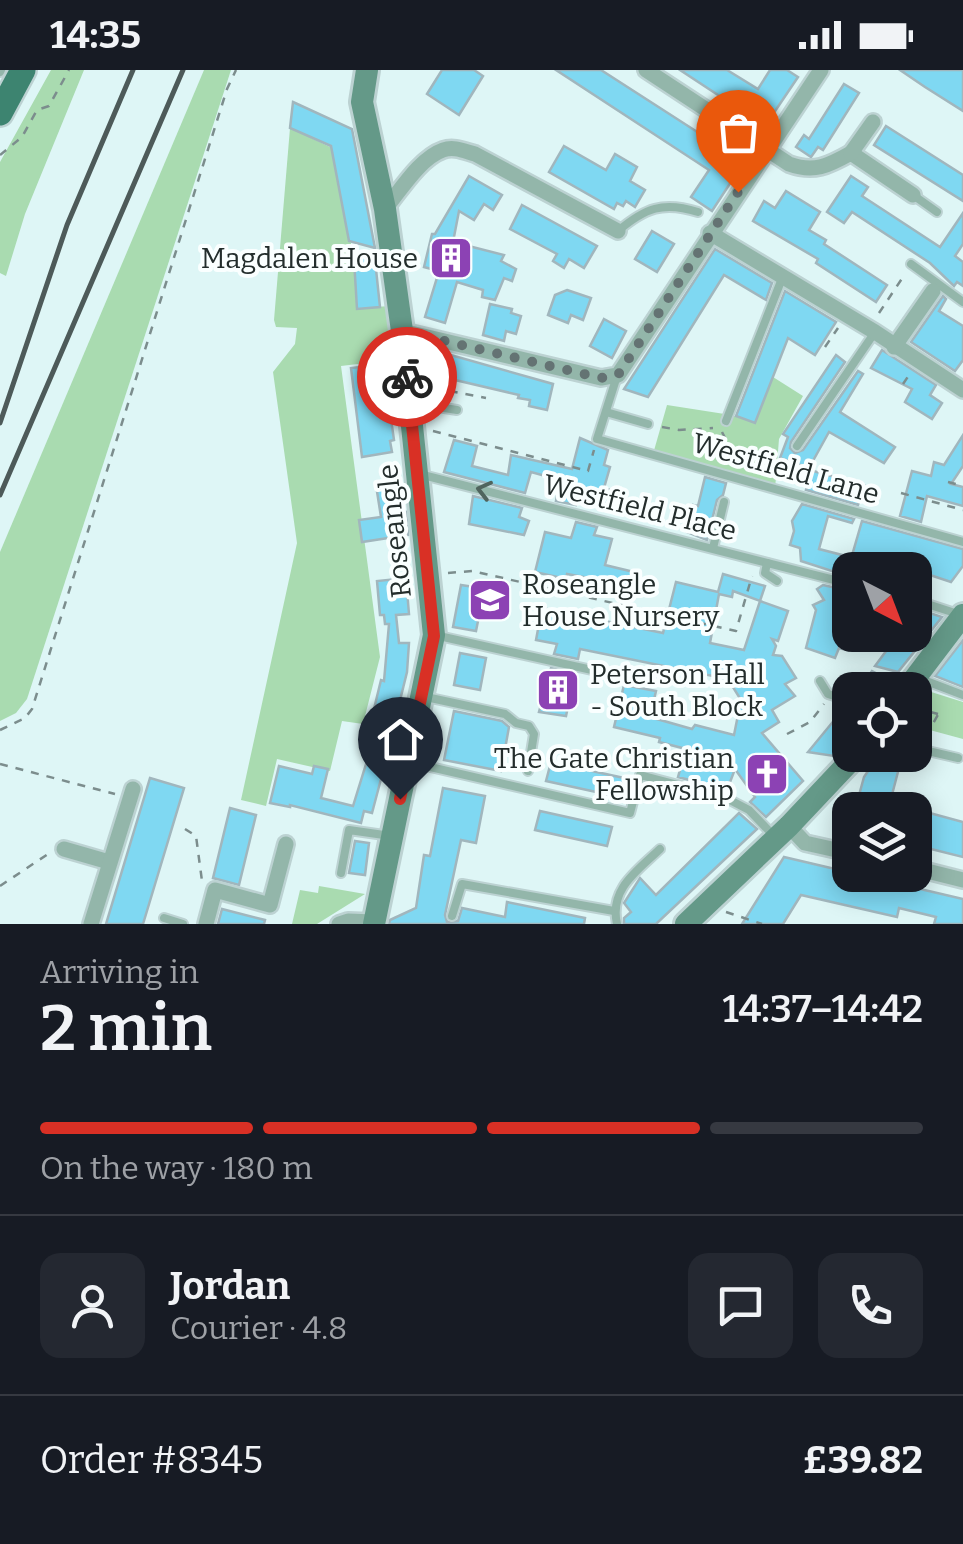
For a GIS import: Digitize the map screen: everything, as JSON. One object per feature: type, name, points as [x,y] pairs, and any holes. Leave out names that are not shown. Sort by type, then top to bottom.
[{"type":"main road","points":[[2,100],[24,70]]},
{"type":"street","name":"Roseangle","points":[[367,70],[362,102],[385,209],[402,331],[434,636],[374,923]]},
{"type":"street","points":[[646,70],[766,150],[810,172],[851,154],[873,122]]},
{"type":"street","points":[[402,331],[601,378],[618,375],[818,73]]},
{"type":"street","points":[[385,209],[432,157],[457,148],[618,231]]},
{"type":"street","points":[[851,154],[912,195]]},
{"type":"street","points":[[710,233],[876,332],[963,390]]},
{"type":"street","points":[[894,347],[933,291]]},
{"type":"street","points":[[919,672],[962,616]]},
{"type":"street","points":[[686,924],[840,772]]},
{"type":"street","points":[[91,924],[132,793]]},
{"type":"street","points":[[783,832],[805,843],[832,849]]},
{"type":"street","points":[[206,924],[214,890],[270,905],[286,844]]},
{"type":"street","points":[[64,850],[108,862]]},
{"type":"street","points":[[932,872],[963,880]]},
{"type":"street","points":[[339,924],[374,923]]},
{"type":"lane","points":[[912,195],[937,212]]},
{"type":"lane","points":[[618,231],[645,210],[660,205],[698,212]]},
{"type":"lane","points":[[911,264],[963,302]]},
{"type":"lane","points":[[726,421],[784,276]]},
{"type":"lane","points":[[797,446],[876,332]]},
{"type":"lane","points":[[598,438],[618,375]]},
{"type":"lane","points":[[409,393],[438,407],[457,410]]},
{"type":"lane","points":[[606,412],[648,424]]},
{"type":"lane","name":"Westfield Lane","points":[[598,438],[963,542]]},
{"type":"lane","name":"Westfield Place","points":[[419,474],[832,579]]},
{"type":"lane","points":[[713,548],[724,502]]},
{"type":"lane","points":[[767,563],[765,573],[777,582]]},
{"type":"lane","points":[[932,604],[962,616]]},
{"type":"lane","points":[[434,636],[638,680]]},
{"type":"lane","points":[[820,681],[832,694]]},
{"type":"lane","points":[[932,688],[963,695]]},
{"type":"lane","points":[[424,696],[505,714],[516,723],[530,726],[534,734],[528,771]]},
{"type":"lane","points":[[932,752],[958,758]]},
{"type":"lane","points":[[408,762],[630,813],[640,775],[724,797],[783,832]]},
{"type":"lane","points":[[341,873],[349,830],[392,837]]},
{"type":"lane","points":[[616,924],[616,897],[622,886],[660,849]]},
{"type":"lane","points":[[452,916],[462,884],[614,911]]},
{"type":"lane","points":[[164,918],[183,924]]},
{"type":"path","points":[[0,156],[22,137],[37,110],[49,106],[70,70]]},
{"type":"path","points":[[0,730],[25,718],[32,709],[236,70]]},
{"type":"path","points":[[876,332],[874,318],[911,264]]},
{"type":"path","points":[[825,348],[847,315]]},
{"type":"path","points":[[409,393],[486,398]]},
{"type":"path","points":[[648,424],[701,430],[726,421]]},
{"type":"path","points":[[726,421],[722,431],[725,443],[747,481]]},
{"type":"path","points":[[414,426],[588,471],[598,438]]},
{"type":"path","points":[[948,482],[963,486]]},
{"type":"path","points":[[901,494],[963,510]]},
{"type":"path","points":[[428,573],[472,570],[736,631],[756,560]]},
{"type":"path","points":[[787,734],[810,722],[832,694]]},
{"type":"path","points":[[0,764],[132,793]]},
{"type":"path","points":[[185,829],[196,836],[204,884],[214,890]]},
{"type":"path","points":[[0,886],[49,854],[64,850]]},
{"type":"path","points":[[706,905],[762,924]]},
{"type":"green space","points":[[51,70],[84,70],[25,214],[6,276],[0,273],[0,162]]},
{"type":"green space","points":[[204,70],[231,70],[27,699],[16,713],[0,721],[0,552]]},
{"type":"green space","points":[[290,128],[332,148],[354,259],[357,308],[391,306],[391,360],[341,366],[380,657],[363,724],[342,721],[330,771],[277,759],[266,806],[241,800],[297,543],[273,372],[295,344],[297,328],[276,327],[274,320]]},
{"type":"green space","points":[[773,377],[803,396],[779,439],[775,489],[653,454],[667,405],[731,415],[755,423]]},
{"type":"green space","points":[[932,692],[963,702],[963,739],[932,731]]},
{"type":"green space","points":[[319,886],[365,894],[317,924],[292,924],[300,890],[318,893]]},
{"type":"building","points":[[442,70],[474,70],[483,76],[459,115],[427,94]]},
{"type":"building","points":[[556,70],[601,70],[744,162],[712,211],[691,197],[709,170]]},
{"type":"building","points":[[680,70],[727,70],[758,89],[770,70],[787,70],[798,77],[765,126]]},
{"type":"building","points":[[900,70],[963,70],[963,111],[925,87]]},
{"type":"building","points":[[844,84],[859,93],[823,150],[818,147],[811,157],[796,147],[804,135],[809,139]]},
{"type":"building","points":[[293,102],[352,129],[375,248],[349,241],[331,146],[290,128]]},
{"type":"building","points":[[886,126],[963,175],[963,201],[874,145]]},
{"type":"building","points":[[564,146],[606,170],[615,154],[637,167],[630,181],[645,190],[635,207],[626,201],[623,206],[617,203],[614,209],[549,172]]},
{"type":"building","points":[[469,176],[502,195],[493,210],[484,204],[474,220],[459,211],[453,242],[504,255],[501,261],[516,269],[512,281],[504,278],[495,300],[482,297],[483,290],[457,282],[445,323],[425,317],[439,271],[424,267],[432,234]]},
{"type":"building","points":[[851,176],[868,187],[862,196],[940,247],[963,213],[963,244],[955,256],[963,262],[963,286],[957,282],[954,286],[930,263],[852,212],[844,223],[827,212]]},
{"type":"building","points":[[786,191],[820,212],[809,230],[826,240],[824,244],[887,285],[876,302],[816,263],[818,259],[753,221],[764,201],[775,208]]},
{"type":"building","points":[[522,205],[597,246],[584,268],[569,259],[564,268],[553,261],[557,254],[510,229]]},
{"type":"building","points":[[652,231],[674,244],[657,272],[635,259]]},
{"type":"building","points":[[715,249],[772,283],[766,300],[724,275],[648,397],[624,389]]},
{"type":"building","points":[[374,250],[380,307],[357,309],[354,259]]},
{"type":"building","points":[[567,290],[591,298],[583,320],[571,315],[568,323],[548,315],[555,295]]},
{"type":"building","points":[[785,291],[836,322],[815,355],[788,338],[755,423],[736,416]]},
{"type":"building","points":[[943,296],[946,299],[939,311],[963,326],[963,360],[955,371],[911,342]]},
{"type":"building","points":[[490,304],[512,309],[511,313],[521,316],[516,334],[506,331],[504,341],[483,335]]},
{"type":"building","points":[[604,319],[626,331],[612,358],[590,346]]},
{"type":"building","points":[[419,346],[553,384],[547,410],[529,406],[530,400],[518,398],[519,395],[421,372]]},
{"type":"building","points":[[882,350],[936,385],[930,395],[942,403],[932,419],[905,402],[912,389],[871,368]]},
{"type":"building","points":[[836,355],[845,362],[790,448],[795,453],[803,450],[858,371],[863,374],[840,412],[895,447],[884,463],[829,432],[809,468],[780,458],[788,437],[783,434]]},
{"type":"building","points":[[378,365],[384,407],[387,419],[391,419],[392,452],[362,457],[351,368]]},
{"type":"building","points":[[963,435],[963,466],[951,484],[963,487],[963,506],[927,496],[921,522],[900,516],[912,471],[931,476],[934,462],[944,465]]},
{"type":"building","points":[[580,438],[608,450],[604,465],[610,467],[604,488],[611,490],[607,504],[579,496],[576,505],[556,501],[560,480],[531,472],[525,493],[444,472],[454,440],[477,446],[472,466],[508,475],[511,455],[572,469]]},
{"type":"building","points":[[806,469],[864,485],[858,505],[806,490]]},
{"type":"building","points":[[705,477],[726,483],[717,500],[707,540],[687,532]]},
{"type":"building","points":[[396,482],[400,513],[406,512],[408,535],[362,542],[359,520],[381,517],[376,485]]},
{"type":"building","points":[[473,496],[522,508],[519,517],[529,521],[524,535],[469,524]]},
{"type":"building","points":[[802,504],[854,519],[852,523],[828,516],[819,549],[832,552],[832,571],[801,561],[800,548],[790,545],[792,521]]},
{"type":"building","points":[[862,521],[963,549],[963,566],[951,582],[932,576],[932,552],[853,552]]},
{"type":"building","points":[[576,522],[597,527],[594,535],[612,539],[605,565],[638,573],[631,599],[591,589],[594,579],[567,574],[566,579],[535,572],[545,532],[571,538]]},
{"type":"building","points":[[723,574],[765,586],[760,601],[788,611],[778,641],[772,639],[776,646],[773,655],[782,656],[796,678],[785,684],[795,696],[772,710],[779,722],[762,733],[803,781],[766,817],[750,802],[755,797],[735,769],[727,790],[678,777],[686,749],[614,727],[624,685],[656,691],[650,717],[734,735],[741,700],[728,679],[580,649],[578,659],[554,654],[557,644],[536,640],[542,608],[663,633],[676,582],[718,592]],"holes":[[[733,591],[760,601],[744,650],[710,643],[719,594],[732,597]]]},
{"type":"building","points":[[406,578],[409,614],[396,615],[399,643],[409,643],[407,672],[385,761],[391,763],[387,781],[381,779],[372,813],[364,811],[361,823],[270,803],[279,766],[312,774],[314,766],[328,769],[321,798],[353,806],[380,719],[372,717],[381,680],[384,681],[389,624],[380,615],[377,581]]},
{"type":"building","points":[[461,585],[488,589],[487,594],[503,597],[501,610],[481,606],[476,631],[453,627]]},
{"type":"building","points":[[823,585],[832,587],[835,658],[806,648],[816,610],[813,605],[824,600],[817,589]]},
{"type":"building","points":[[932,614],[942,617],[932,630]]},
{"type":"building","points":[[963,640],[963,687],[935,676]]},
{"type":"building","points":[[885,652],[914,652],[898,672],[875,666]]},
{"type":"building","points":[[460,653],[486,658],[480,690],[454,685]]},
{"type":"building","name":"Peterson Hall - South Block","points":[[551,668],[575,674],[566,716],[539,712]]},
{"type":"building","points":[[454,711],[502,721],[509,727],[501,771],[444,760]]},
{"type":"building","points":[[832,723],[832,756],[808,752]]},
{"type":"building","points":[[551,762],[624,778],[619,797],[546,781]]},
{"type":"building","points":[[867,772],[898,772],[893,792],[860,792]]},
{"type":"building","points":[[150,778],[184,788],[143,924],[106,924]]},
{"type":"building","points":[[443,788],[485,796],[476,843],[461,840],[445,915],[447,922],[458,921],[462,908],[505,917],[507,902],[585,918],[584,924],[389,924],[416,908],[424,855],[430,856]]},
{"type":"building","points":[[230,808],[256,815],[239,885],[213,878]]},
{"type":"building","points":[[540,811],[612,827],[607,846],[535,830]]},
{"type":"building","points":[[739,813],[757,829],[656,924],[624,924],[624,918],[631,912],[624,903],[640,878],[656,895]]},
{"type":"building","points":[[932,814],[963,822],[963,857],[932,849]]},
{"type":"building","points":[[355,841],[369,843],[365,875],[349,873]]},
{"type":"building","points":[[784,857],[832,868],[832,892],[932,892],[963,899],[963,924],[934,924],[936,917],[899,908],[897,917],[801,895],[783,924],[742,924]]},
{"type":"building","points":[[222,909],[265,920],[264,924],[218,924]]},
{"type":"railway","points":[[0,423],[67,225],[133,70]]},
{"type":"railway","points":[[0,495],[183,70]]},
{"type":"way so far","points":[[407,377],[402,331],[601,378],[618,375],[738,192]]},
{"type":"place","name":"Magdalen House","points":[[451,258]]},
{"type":"place","name":"Roseangle House Nursery","points":[[490,600]]},
{"type":"place","name":"Peterson Hall - South Block","points":[[558,690]]},
{"type":"place","name":"The Gate Christian Fellowship","points":[[767,774]]},
{"type":"route","points":[[400,799],[434,636],[407,377]]}]
